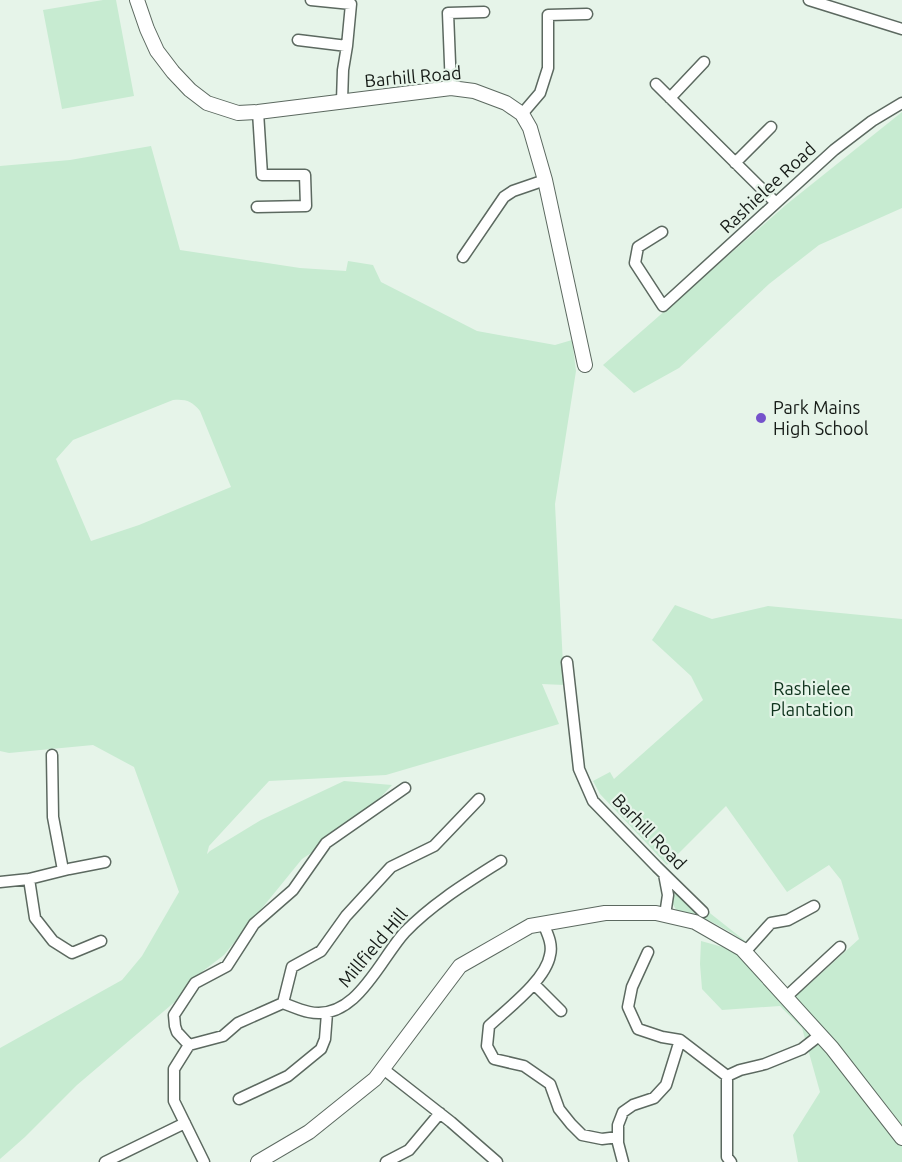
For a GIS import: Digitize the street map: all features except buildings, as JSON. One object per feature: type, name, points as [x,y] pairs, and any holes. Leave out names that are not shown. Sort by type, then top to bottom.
[{"type":"street","points":[[310,0],[351,4],[342,101]]},
{"type":"street","points":[[809,0],[902,29]]},
{"type":"street","name":"Barhill Road","points":[[140,1],[147,29],[157,51],[173,72],[190,90],[207,103],[238,113],[451,88],[474,91],[506,103],[522,114]]},
{"type":"street","points":[[451,88],[448,13],[484,12]]},
{"type":"street","points":[[585,364],[545,180],[530,128],[522,114],[540,93],[548,68],[548,15],[587,14]]},
{"type":"street","points":[[298,40],[347,46]]},
{"type":"street","points":[[670,98],[704,62]]},
{"type":"street","points":[[656,84],[776,203]]},
{"type":"street","name":"Rashielee Road","points":[[662,231],[638,248],[635,263],[663,306],[834,150],[872,121],[902,103]]},
{"type":"street","points":[[256,207],[306,206],[305,175],[262,175],[258,112]]},
{"type":"street","points":[[735,163],[771,127]]},
{"type":"street","points":[[464,257],[504,197],[513,191],[545,180]]},
{"type":"street","name":"Barhill Road","points":[[567,662],[579,769],[593,801],[703,912]]},
{"type":"street","points":[[52,755],[53,817],[63,870]]},
{"type":"street","points":[[189,1045],[177,1032],[174,1015],[195,983],[227,966],[254,924],[293,890],[326,843],[405,788]]},
{"type":"street","name":"Millfield Hill","points":[[283,1003],[292,967],[321,951],[346,916],[391,867],[434,846],[479,799]]},
{"type":"street","name":"Millfield Hill","points":[[327,1013],[349,1002],[373,977],[404,933],[420,917],[449,894],[501,861]]},
{"type":"street","points":[[0,882],[29,879],[105,862]]},
{"type":"street","points":[[664,874],[668,895],[665,915]]},
{"type":"street","points":[[29,879],[35,918],[53,941],[72,953],[101,940]]},
{"type":"street","points":[[745,952],[771,923],[788,920],[814,906]]},
{"type":"street","points":[[258,1162],[309,1132],[375,1079],[460,966],[530,926],[605,914],[656,913],[695,922],[742,949],[832,1048],[902,1138]]},
{"type":"street","points":[[543,924],[551,944],[547,965],[534,984],[489,1026],[487,1046],[494,1059],[524,1066],[550,1084],[559,1109],[582,1136],[602,1139],[618,1137]]},
{"type":"street","points":[[786,997],[840,947]]},
{"type":"street","points":[[648,952],[632,987],[628,1007],[638,1029],[680,1040],[728,1076]]},
{"type":"street","points":[[534,984],[561,1011]]},
{"type":"street","points":[[204,1162],[174,1101],[174,1069],[189,1045],[223,1036],[238,1023],[283,1003],[309,1012],[327,1013],[325,1039],[321,1049],[288,1076],[239,1099]]},
{"type":"street","points":[[728,1076],[802,1049],[820,1035]]},
{"type":"street","points":[[623,1162],[618,1125],[623,1112],[633,1105],[654,1098],[666,1085],[680,1040]]},
{"type":"street","points":[[382,1068],[440,1113],[497,1162]]},
{"type":"street","points":[[716,1162],[729,1159],[728,1076]]},
{"type":"street","points":[[386,1162],[409,1150],[440,1113]]},
{"type":"street","points":[[105,1162],[185,1123]]},
{"type":"green space","points":[[116,0],[134,96],[62,109],[43,10]]},
{"type":"green space","points":[[902,112],[902,208],[819,245],[769,284],[679,368],[634,393],[603,365],[787,204]]},
{"type":"green space","points":[[151,146],[180,250],[300,268],[346,271],[348,261],[373,265],[381,282],[477,331],[555,345],[572,340],[576,371],[555,504],[564,685],[542,684],[559,724],[386,775],[269,781],[209,846],[207,854],[261,820],[344,781],[392,785],[358,822],[302,859],[224,955],[203,971],[177,1000],[77,1085],[0,1159],[0,1048],[122,980],[142,956],[179,892],[134,767],[93,745],[9,753],[0,751],[0,166],[70,160]],"holes":[[[173,400],[185,400],[200,411],[231,487],[139,525],[91,541],[56,459],[73,440]]]},
{"type":"green space","name":"Rashielee Plantation","points":[[675,605],[712,619],[768,606],[902,619],[902,1162],[798,1162],[793,1135],[820,1092],[802,1028],[780,1006],[722,1010],[702,989],[701,941],[737,951],[773,989],[804,989],[859,939],[841,880],[829,865],[787,892],[726,806],[667,865],[600,794],[593,781],[610,772],[614,779],[703,700],[691,676],[652,640]]},
{"type":"green space","points":[[676,894],[706,910],[749,945],[710,921],[677,911],[672,903],[672,895]]},
{"type":"place","name":"Park Mains High School","points":[[761,418]]}]
